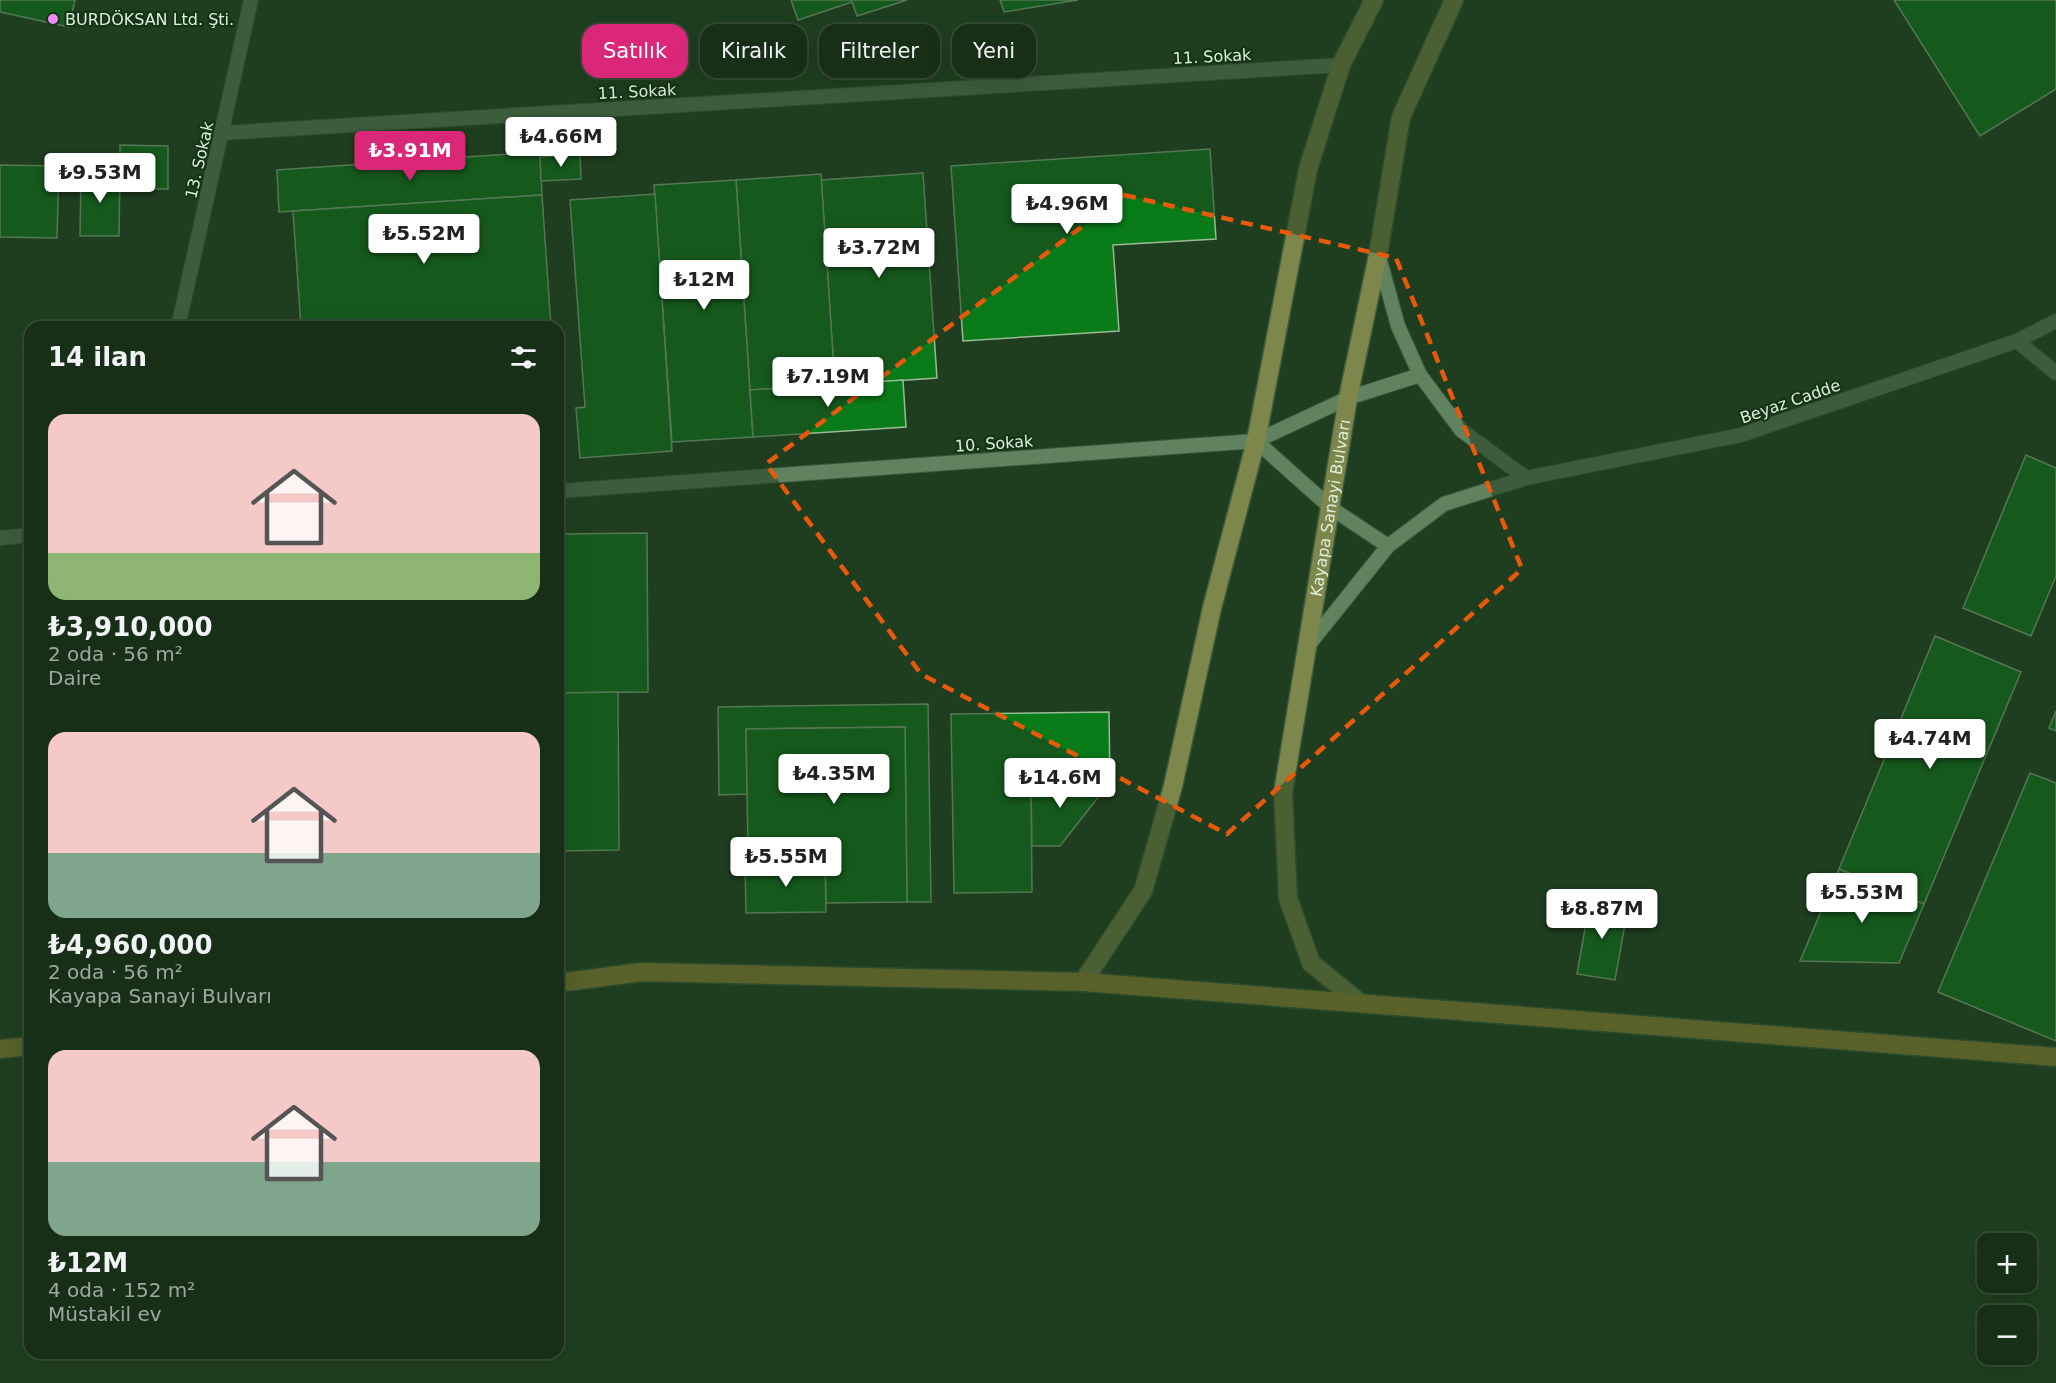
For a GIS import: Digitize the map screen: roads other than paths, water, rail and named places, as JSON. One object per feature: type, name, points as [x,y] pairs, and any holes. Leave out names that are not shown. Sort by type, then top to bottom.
[{"type":"main road","points":[[1083,982],[1143,891],[1173,786],[1212,608],[1256,441],[1308,169],[1341,65],[1374,0]]},
{"type":"main road","name":"Kayapa Sanayi Bulvarı","points":[[1359,1002],[1311,963],[1288,898],[1283,793],[1348,398],[1378,255],[1401,117],[1454,0]]},
{"type":"main road","points":[[564,982],[642,972],[1083,982],[2056,1057]]},
{"type":"main road","points":[[0,1049],[24,1047]]},
{"type":"lane","name":"13. Sokak","points":[[179,321],[251,0]]},
{"type":"lane","name":"11. Sokak","points":[[222,133],[1341,65]]},
{"type":"lane","points":[[1378,255],[1398,326],[1420,375],[1461,430],[1526,478]]},
{"type":"lane","name":"Beyaz Cadde","points":[[1306,649],[1388,546],[1444,504],[1526,478],[1741,435],[2017,341],[2056,321]]},
{"type":"lane","points":[[2017,341],[2056,373]]},
{"type":"lane","name":"10. Sokak","points":[[564,491],[1256,441],[1348,398],[1420,375]]},
{"type":"lane","points":[[1256,441],[1331,508],[1388,546]]},
{"type":"lane","points":[[0,538],[24,536]]},
{"type":"place","name":"BURDÖKSAN Ltd. Şti.","points":[[53,19]]}]
